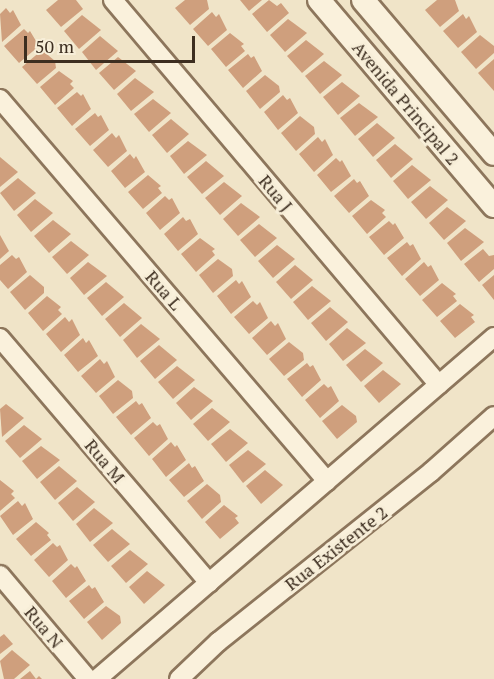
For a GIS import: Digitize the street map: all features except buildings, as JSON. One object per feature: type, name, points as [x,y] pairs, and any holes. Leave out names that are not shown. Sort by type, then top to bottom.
[{"type":"street","name":"Rua J","points":[[113,0],[439,385]]},
{"type":"street","name":"Avenida Principal 2","points":[[319,0],[494,206]]},
{"type":"street","name":"Avenida Principal 2","points":[[363,0],[494,154]]},
{"type":"street","name":"Rua L","points":[[0,99],[327,481]]},
{"type":"street","points":[[97,679],[494,337]]},
{"type":"street","name":"Rua M","points":[[0,338],[209,583]]},
{"type":"street","name":"Rua Existente 2","points":[[178,679],[218,642],[422,480],[494,416]]},
{"type":"street","name":"Rua N","points":[[0,575],[88,679]]}]
